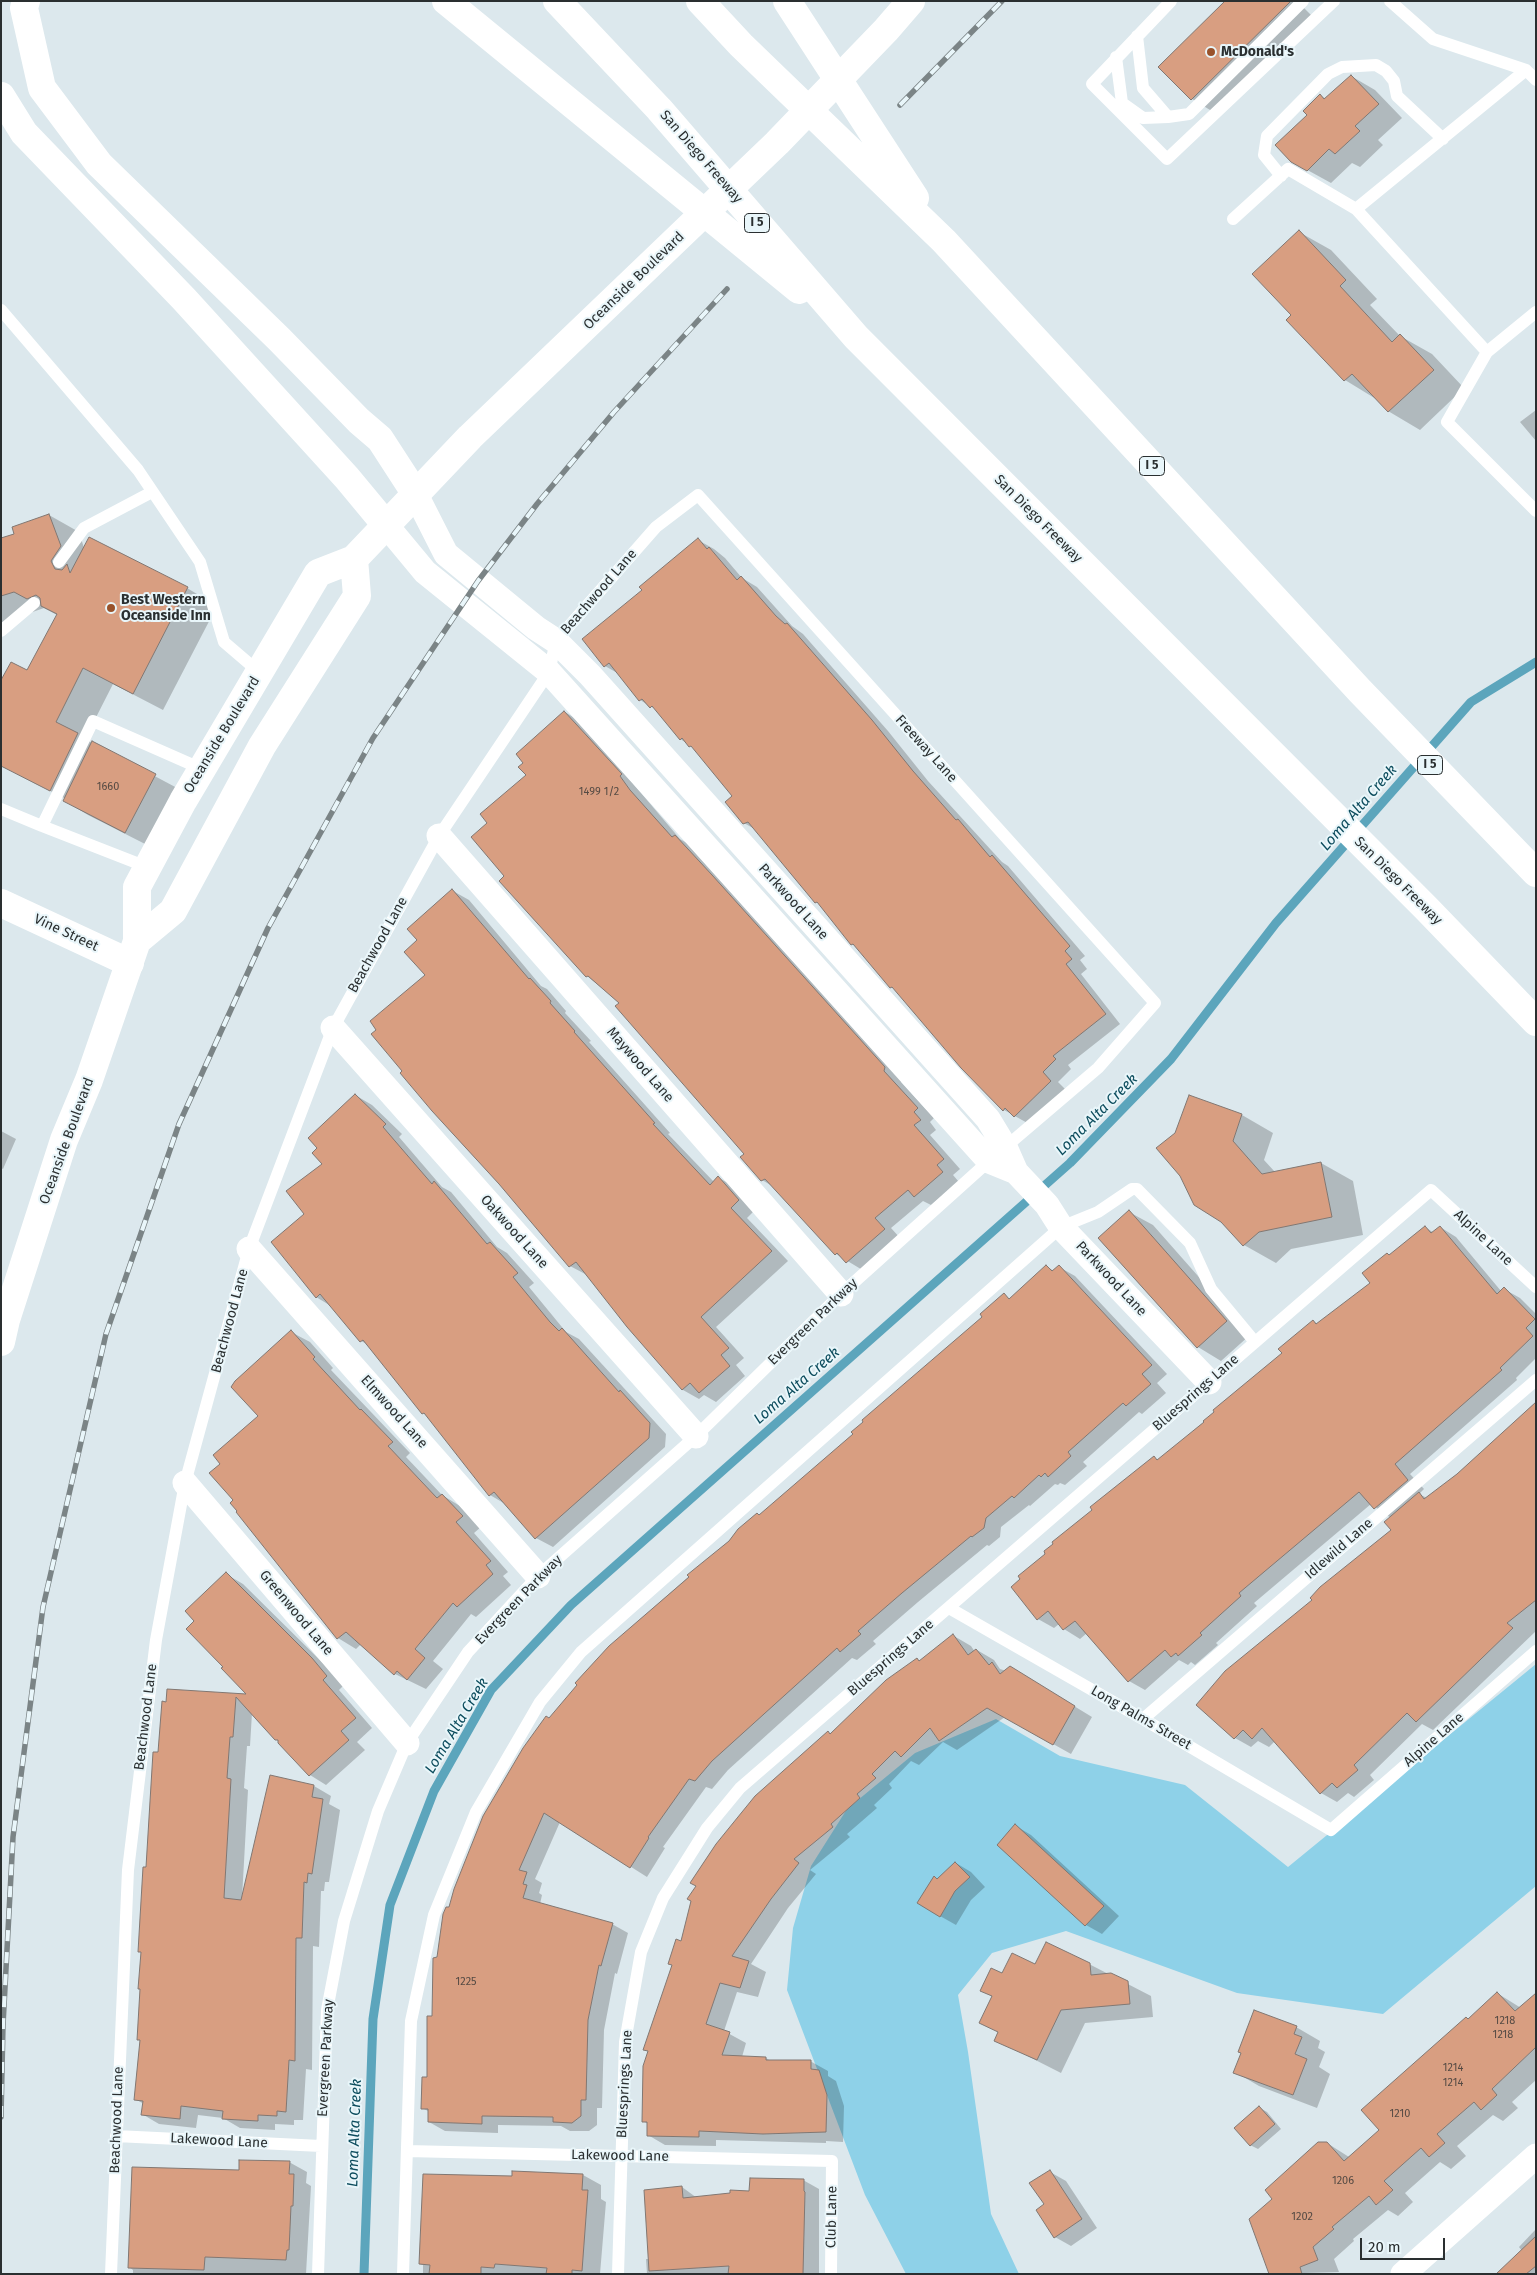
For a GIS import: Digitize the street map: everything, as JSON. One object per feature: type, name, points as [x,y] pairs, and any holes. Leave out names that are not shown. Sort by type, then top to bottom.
[{"type":"main road","points":[[26,1],[24,8],[42,88],[99,164],[380,440],[415,493]]},
{"type":"main road","points":[[446,1],[856,337]]},
{"type":"main road","name":"San Diego Freeway","points":[[557,1],[659,109],[856,337],[1426,908],[1536,1022]]},
{"type":"main road","name":"I 5","points":[[700,1],[741,45],[944,241],[1360,691],[1536,874]]},
{"type":"main road","points":[[787,1],[944,241]]},
{"type":"main road","name":"Oceanside Boulevard","points":[[3,1327],[64,1140],[89,1080],[134,952],[137,887],[202,769],[318,573],[354,559],[477,430],[778,143],[886,30],[911,1]]},
{"type":"main road","points":[[1,96],[24,133],[184,299],[347,478],[386,525]]},
{"type":"main road","points":[[134,952],[173,911],[252,762],[356,596],[354,559]]},
{"type":"main road","name":"Vine Street","points":[[1,904],[134,952]]},
{"type":"street","name":"Parkwood Lane","points":[[415,493],[446,554],[536,628],[556,640],[590,675],[988,1119],[997,1154]]},
{"type":"street","name":"Parkwood Lane","points":[[386,525],[425,572],[550,672],[997,1154],[1016,1172],[1047,1206],[1061,1227],[1209,1382]]},
{"type":"street","name":"Maywood Lane","points":[[439,836],[841,1294]]},
{"type":"street","name":"Oakwood Lane","points":[[333,1028],[696,1436]]},
{"type":"street","name":"Elmwood Lane","points":[[249,1249],[538,1576]]},
{"type":"street","name":"Greenwood Lane","points":[[186,1483],[407,1743]]},
{"type":"street","points":[[1403,2274],[1536,2156]]},
{"type":"lane","points":[[1171,1],[1092,84],[1167,159],[1334,1]]},
{"type":"lane","points":[[1116,58],[1122,103],[1142,118],[1189,114],[1304,1]]},
{"type":"lane","points":[[1399,4],[1433,39],[1526,70],[1536,80]]},
{"type":"lane","points":[[1137,36],[1143,88],[1168,117]]},
{"type":"lane","points":[[1281,176],[1264,155],[1267,136],[1328,74],[1342,67],[1376,65],[1386,71],[1394,81],[1397,96],[1442,139]]},
{"type":"lane","points":[[1356,209],[1526,70]]},
{"type":"lane","points":[[1233,219],[1288,169],[1356,209],[1487,352]]},
{"type":"lane","points":[[1,310],[138,470],[200,562],[224,642],[259,672]]},
{"type":"lane","points":[[1536,312],[1487,352],[1447,422],[1536,511]]},
{"type":"lane","points":[[59,562],[84,528],[152,492]]},
{"type":"lane","name":"Beachwood Lane","points":[[111,2274],[128,1870],[156,1640],[186,1483],[249,1249],[333,1028],[439,836],[550,672],[556,640],[656,527],[698,495]]},
{"type":"lane","name":"Freeway Lane","points":[[698,495],[1154,1003]]},
{"type":"lane","points":[[1,631],[34,603]]},
{"type":"lane","points":[[42,826],[93,721],[202,769]]},
{"type":"lane","points":[[1,809],[148,867]]},
{"type":"lane","name":"Evergreen Parkway","points":[[318,2274],[327,2010],[344,1921],[378,1811],[407,1743],[468,1652],[538,1576],[696,1436],[841,1294],[997,1154],[1098,1068],[1154,1003]]},
{"type":"lane","points":[[403,2274],[411,2021],[434,1915],[476,1812],[540,1702],[581,1652],[1061,1227],[1098,1212],[1132,1189],[1137,1189],[1190,1243],[1211,1289],[1255,1342]]},
{"type":"lane","name":"Bluesprings Lane","points":[[618,2274],[625,2042],[641,1952],[663,1898],[706,1828],[740,1788],[1431,1190]]},
{"type":"lane","name":"Alpine Lane","points":[[1431,1190],[1536,1287]]},
{"type":"lane","name":"Idlewild Lane","points":[[1143,1719],[1536,1380]]},
{"type":"lane","name":"Long Palms Street","points":[[949,1608],[1332,1830]]},
{"type":"lane","name":"Alpine Lane","points":[[1332,1830],[1536,1650]]},
{"type":"lane","name":"Lakewood Lane","points":[[116,2136],[321,2146]]},
{"type":"lane","name":"Lakewood Lane","points":[[407,2151],[832,2161]]},
{"type":"lane","name":"Club Lane","points":[[831,2274],[832,2161]]},
{"type":"shaded area","points":[[1536,1664],[1536,1886],[1383,2014],[1237,1993],[1066,1931],[992,1953],[958,1995],[991,2214],[1019,2274],[906,2274],[865,2195],[787,1990],[793,1928],[811,1866],[847,1809],[915,1753],[996,1719],[1060,1756],[1185,1785],[1288,1867]]},
{"type":"building","name":"McDonald's","points":[[1225,1],[1291,1],[1191,100],[1158,67]]},
{"type":"building","points":[[1351,75],[1379,104],[1355,126],[1360,131],[1335,154],[1329,149],[1307,171],[1291,162],[1275,145],[1307,115],[1303,111],[1320,94],[1324,99]]},
{"type":"building","points":[[1299,230],[1346,280],[1340,286],[1392,342],[1400,334],[1434,370],[1388,412],[1352,374],[1344,381],[1286,320],[1291,315],[1252,274]]},
{"type":"building","name":"Best Western Oceanside Inn","points":[[49,514],[61,546],[51,561],[55,569],[62,570],[67,564],[70,573],[89,537],[188,587],[133,694],[83,668],[56,722],[78,733],[50,791],[1,766],[1,680],[11,662],[27,670],[57,614],[41,606],[40,598],[36,595],[27,599],[14,592],[1,596],[1,538],[14,534],[12,527]]},
{"type":"building","points":[[698,538],[707,549],[709,547],[737,580],[741,576],[776,616],[785,624],[787,623],[872,720],[913,771],[956,820],[958,819],[990,857],[992,855],[1070,946],[1065,951],[1072,959],[1066,964],[1106,1014],[1053,1056],[1056,1059],[1043,1072],[1051,1081],[1014,1117],[1005,1108],[1003,1111],[961,1068],[892,987],[890,988],[853,944],[851,945],[817,902],[815,903],[748,822],[743,824],[725,802],[732,796],[691,746],[689,747],[682,738],[680,740],[652,706],[650,708],[642,699],[639,701],[609,663],[604,667],[582,639],[642,590],[639,587]]},
{"type":"building","points":[[564,711],[622,774],[620,776],[630,790],[672,837],[675,835],[712,875],[885,1067],[884,1071],[918,1108],[914,1112],[921,1120],[914,1125],[944,1159],[937,1165],[943,1172],[914,1197],[908,1190],[875,1218],[885,1229],[846,1263],[837,1253],[835,1255],[765,1179],[761,1181],[740,1157],[744,1154],[615,1006],[619,1003],[588,976],[586,977],[499,881],[504,876],[471,837],[487,823],[480,814],[526,775],[518,767],[523,763],[516,754]]},
{"type":"building","points":[[92,741],[156,774],[125,833],[63,801]]},
{"type":"building","points":[[452,889],[529,979],[551,1001],[550,1003],[574,1032],[655,1123],[653,1124],[710,1185],[718,1176],[739,1200],[731,1208],[772,1251],[701,1317],[729,1348],[721,1355],[730,1366],[699,1393],[690,1383],[682,1390],[627,1327],[576,1262],[569,1267],[499,1184],[432,1111],[371,1034],[376,1030],[370,1021],[425,975],[404,952],[417,940],[407,929]]},
{"type":"building","points":[[355,1094],[386,1124],[383,1127],[432,1184],[434,1181],[487,1244],[490,1242],[518,1273],[513,1277],[550,1322],[559,1331],[562,1328],[619,1392],[620,1390],[650,1423],[649,1438],[535,1539],[494,1492],[489,1496],[424,1413],[422,1414],[363,1340],[360,1342],[320,1294],[316,1298],[271,1242],[304,1214],[286,1191],[322,1164],[312,1153],[317,1148],[308,1138]]},
{"type":"building","points":[[1189,1095],[1242,1114],[1233,1141],[1262,1174],[1321,1162],[1332,1217],[1259,1232],[1243,1246],[1221,1222],[1194,1205],[1180,1176],[1156,1148],[1175,1133]]},
{"type":"building","points":[[1129,1210],[1227,1321],[1197,1348],[1098,1238]]},
{"type":"building","points":[[1425,1226],[1431,1233],[1440,1226],[1497,1294],[1504,1287],[1535,1319],[1526,1328],[1533,1336],[1500,1368],[1502,1370],[1395,1464],[1408,1480],[1374,1509],[1359,1492],[1239,1593],[1241,1596],[1178,1656],[1176,1653],[1171,1657],[1165,1650],[1128,1682],[1075,1621],[1063,1630],[1048,1611],[1037,1620],[1011,1587],[1020,1579],[1018,1576],[1045,1554],[1044,1551],[1053,1544],[1052,1542],[1092,1510],[1090,1507],[1154,1456],[1157,1460],[1204,1422],[1214,1412],[1213,1410],[1282,1353],[1278,1349],[1313,1320],[1316,1324],[1370,1283],[1362,1273],[1387,1253],[1389,1255]]},
{"type":"building","points":[[1046,1265],[1052,1271],[1059,1265],[1152,1365],[1142,1374],[1151,1384],[1126,1406],[1123,1403],[1068,1452],[1071,1456],[1048,1477],[1045,1473],[1041,1477],[1039,1475],[1014,1498],[1012,1496],[986,1518],[984,1528],[971,1536],[902,1593],[858,1631],[861,1634],[840,1652],[837,1648],[712,1761],[695,1781],[689,1779],[648,1837],[630,1868],[544,1813],[519,1870],[527,1872],[523,1884],[527,1885],[523,1898],[613,1923],[601,1966],[599,1965],[588,2020],[586,2100],[581,2100],[581,2116],[572,2123],[553,2122],[553,2117],[482,2116],[482,2124],[428,2122],[428,2109],[421,2109],[422,2077],[427,2077],[427,2016],[432,2016],[433,1958],[437,1957],[443,1914],[446,1907],[449,1907],[454,1889],[483,1816],[523,1748],[546,1716],[549,1718],[577,1685],[575,1683],[609,1646],[689,1577],[687,1575],[729,1541],[738,1529],[757,1513],[759,1515],[853,1434],[851,1432],[863,1422],[862,1420],[982,1317],[980,1314],[1004,1293],[1009,1299]]},
{"type":"building","points":[[291,1330],[315,1357],[313,1359],[360,1410],[393,1442],[388,1446],[437,1498],[442,1494],[463,1516],[456,1522],[491,1561],[486,1565],[493,1574],[457,1607],[453,1603],[415,1649],[425,1658],[407,1680],[397,1671],[394,1675],[346,1632],[337,1639],[236,1512],[230,1503],[233,1500],[209,1473],[220,1464],[213,1455],[258,1416],[231,1387],[235,1381]]},
{"type":"building","points":[[1536,1402],[1536,1600],[1507,1623],[1513,1628],[1416,1722],[1407,1713],[1354,1765],[1358,1770],[1337,1788],[1332,1783],[1320,1794],[1262,1728],[1252,1739],[1243,1730],[1234,1739],[1196,1705],[1225,1671],[1312,1600],[1310,1598],[1320,1587],[1391,1530],[1384,1522],[1419,1492],[1424,1499],[1457,1474]]},
{"type":"building","points":[[226,1572],[312,1658],[327,1676],[323,1680],[356,1718],[341,1731],[349,1740],[309,1776],[278,1743],[278,1740],[275,1740],[236,1697],[233,1737],[230,1737],[227,1778],[231,1779],[224,1898],[241,1900],[270,1775],[314,1785],[312,1797],[323,1799],[312,1874],[308,1873],[307,1883],[304,1882],[302,1938],[296,1938],[295,2061],[289,2060],[286,2112],[277,2111],[277,2116],[258,2115],[258,2121],[222,2119],[223,2111],[181,2106],[180,2119],[141,2115],[143,2101],[134,2100],[140,2040],[137,2040],[141,1952],[138,1952],[143,1867],[146,1867],[153,1752],[158,1752],[162,1701],[166,1702],[167,1689],[246,1694],[186,1629],[194,1621],[185,1611]]},
{"type":"building","points":[[953,1634],[968,1655],[976,1649],[989,1665],[992,1662],[1000,1674],[1010,1666],[1075,1706],[1053,1745],[987,1708],[939,1741],[930,1728],[901,1757],[895,1751],[872,1774],[876,1778],[857,1794],[860,1798],[831,1824],[833,1827],[794,1859],[799,1863],[771,1899],[732,1956],[749,1961],[740,1988],[720,1983],[706,2024],[730,2032],[722,2055],[766,2057],[766,2060],[811,2060],[811,2069],[819,2070],[827,2095],[826,2132],[763,2134],[699,2131],[699,2137],[647,2136],[647,2122],[642,2122],[643,2066],[648,2051],[643,2050],[672,1965],[668,1964],[676,1939],[681,1941],[691,1901],[687,1899],[696,1886],[690,1883],[716,1844],[755,1796],[828,1731],[830,1734],[886,1680],[917,1658],[919,1661]]},
{"type":"building","points":[[1015,1824],[1104,1906],[1085,1926],[997,1845]]},
{"type":"building","points":[[955,1862],[970,1877],[955,1891],[940,1917],[917,1903],[934,1876],[937,1879]]},
{"type":"building","points":[[1046,1942],[1090,1963],[1091,1975],[1111,1973],[1128,1981],[1130,2004],[1061,2010],[1037,2060],[994,2041],[998,2032],[979,2023],[992,1996],[980,1991],[991,1968],[1002,1973],[1012,1953],[1035,1964]]},
{"type":"building","points":[[1497,1992],[1515,2011],[1536,1993],[1536,2047],[1492,2089],[1497,2095],[1481,2110],[1474,2102],[1437,2134],[1445,2143],[1429,2157],[1421,2148],[1384,2181],[1393,2190],[1376,2205],[1369,2196],[1332,2227],[1334,2229],[1313,2247],[1318,2260],[1300,2267],[1302,2274],[1269,2274],[1249,2219],[1272,2199],[1265,2190],[1318,2142],[1327,2142],[1344,2161],[1379,2130],[1361,2110]]},
{"type":"building","points":[[1254,2010],[1297,2026],[1294,2034],[1302,2037],[1295,2054],[1307,2059],[1293,2095],[1233,2073],[1241,2053],[1238,2052]]},
{"type":"building","points":[[1259,2106],[1275,2124],[1250,2146],[1234,2128]]},
{"type":"building","points":[[239,2160],[290,2161],[289,2174],[294,2174],[293,2206],[291,2206],[289,2250],[287,2250],[286,2260],[205,2257],[204,2270],[128,2268],[132,2167],[239,2170]]},
{"type":"building","points":[[1050,2170],[1082,2219],[1054,2238],[1036,2210],[1044,2204],[1029,2183]]},
{"type":"building","points":[[512,2171],[583,2174],[582,2190],[588,2190],[582,2271],[572,2270],[572,2274],[546,2274],[547,2268],[495,2264],[494,2268],[481,2267],[481,2274],[429,2274],[430,2265],[419,2264],[423,2174],[512,2176]]},
{"type":"building","points":[[750,2178],[804,2179],[803,2274],[728,2274],[729,2266],[649,2271],[644,2190],[682,2186],[683,2198],[730,2193],[730,2190],[749,2191]]},
{"type":"building","points":[[1536,2236],[1536,2266],[1526,2274],[1496,2274]]},
{"type":"waterway","name":"Loma Alta Creek","points":[[364,2274],[373,2019],[390,1905],[434,1791],[491,1690],[571,1605],[1070,1163],[1171,1059],[1276,923],[1471,702],[1536,662]]},
{"type":"railway","points":[[900,105],[1002,1]]},
{"type":"railway","points":[[1,2117],[3,2025],[13,1837],[43,1607],[106,1334],[179,1124],[268,928],[373,738],[478,581],[537,504],[614,412],[727,289]]},
{"type":"place","name":"McDonald's","points":[[1211,52]]},
{"type":"place","name":"Best Western Oceanside Inn","points":[[111,608]]}]
